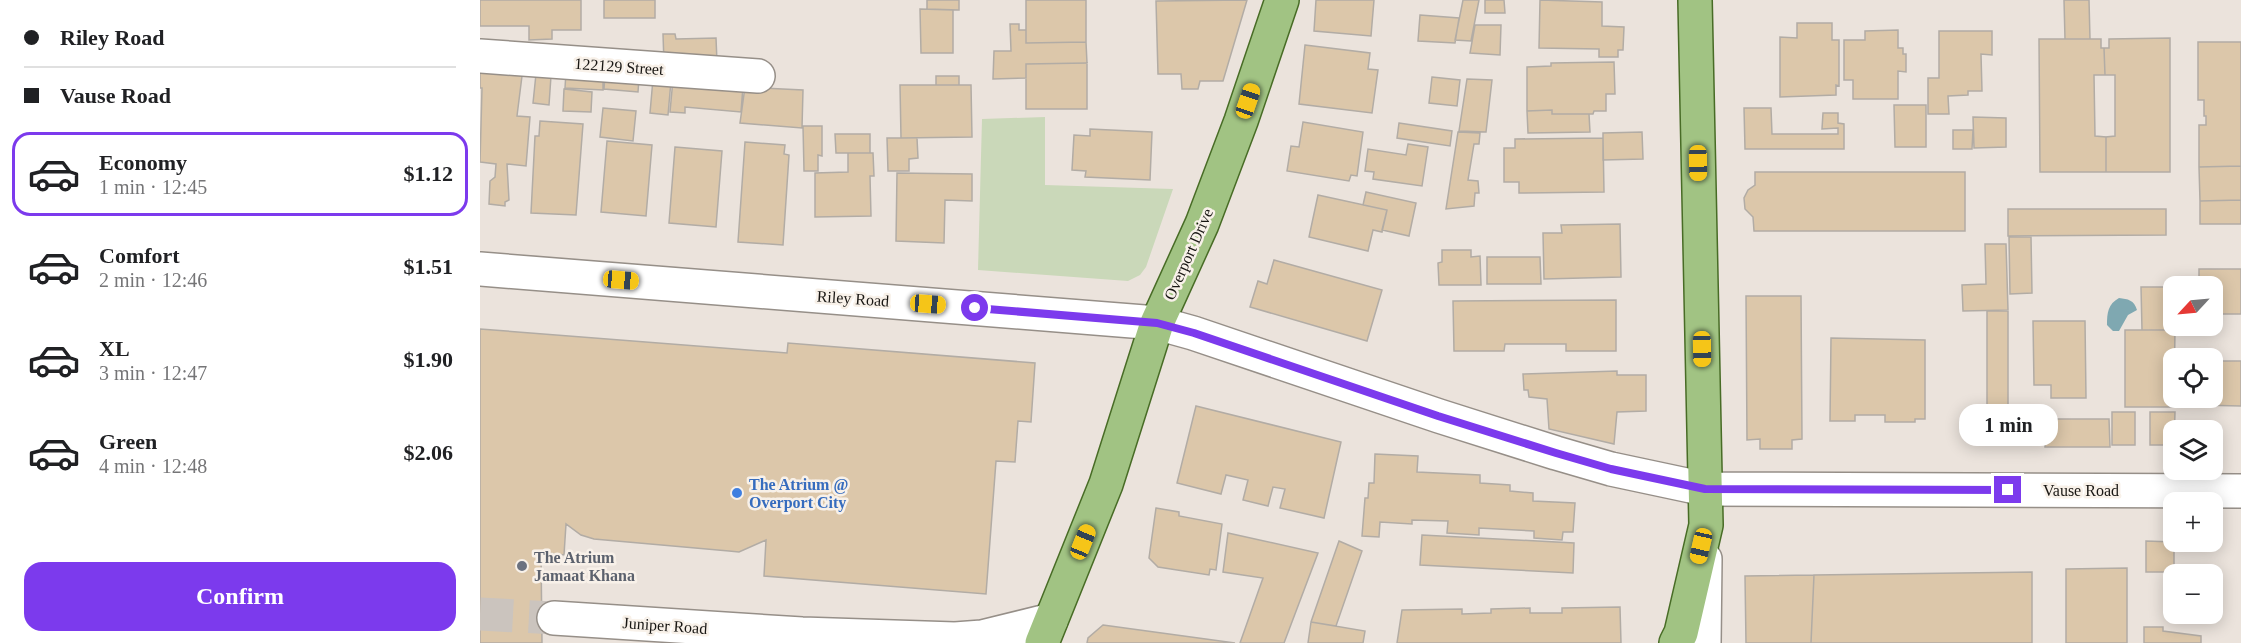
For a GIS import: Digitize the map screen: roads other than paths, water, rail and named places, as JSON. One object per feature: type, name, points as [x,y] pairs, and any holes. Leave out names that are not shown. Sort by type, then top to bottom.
[{"type":"main road","name":"Overport Drive","points":[[1047,631],[1106,484],[1157,323],[1202,224],[1241,121],[1282,0]]},
{"type":"main road","points":[[1677,643],[1706,525],[1695,0]]},
{"type":"street","name":"122129 Street","points":[[480,56],[758,76]]},
{"type":"street","name":"Riley Road","points":[[480,269],[1157,323],[1194,333],[1438,416],[1556,453],[1611,469],[1705,489]]},
{"type":"street","name":"Vause Road","points":[[1705,489],[2241,491]]},
{"type":"street","points":[[1704,643],[1706,525]]},
{"type":"street","name":"Juniper Road","points":[[555,618],[802,634],[958,641],[1047,631]]},
{"type":"water","points":[[2119,298],[2130,301],[2137,310],[2128,315],[2119,331],[2113,331],[2107,325],[2108,313],[2112,303]]},
{"type":"tunnel","points":[[480,614],[554,618]]},
{"type":"place","name":"The Atrium @ Overport City","points":[[737,493]]},
{"type":"place","name":"The Atrium Jamaat Khana","points":[[522,566]]}]
